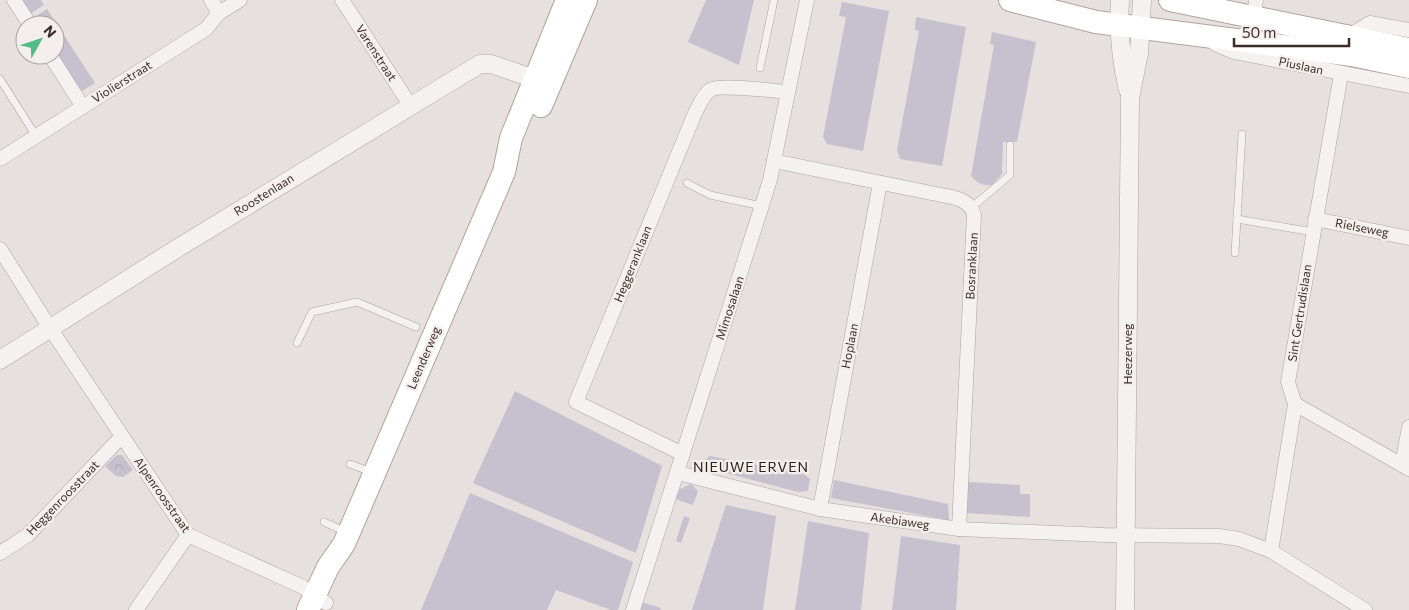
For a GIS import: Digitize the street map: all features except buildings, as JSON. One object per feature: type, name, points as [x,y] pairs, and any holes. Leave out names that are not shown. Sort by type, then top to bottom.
[{"type":"main road","name":"Leenderweg","points":[[318,605],[340,574],[346,539],[504,172],[511,138],[567,0]]},
{"type":"main road","name":"Leenderweg","points":[[504,172],[524,145],[586,0]]},
{"type":"main road","name":"Piuslaan","points":[[1010,0],[1096,22],[1352,55],[1409,67]]},
{"type":"main road","points":[[1170,0],[1255,9],[1347,37],[1409,49]]},
{"type":"street","points":[[14,0],[24,15]]},
{"type":"street","points":[[211,0],[220,13]]},
{"type":"street","name":"Violierstraat","points":[[0,159],[206,29],[220,13],[240,0]]},
{"type":"street","name":"Varenstraat","points":[[342,0],[410,106]]},
{"type":"street","name":"Mimosalaan","points":[[633,610],[762,206],[774,161],[807,0]]},
{"type":"street","name":"Heezerweg","points":[[1120,0],[1118,25],[1123,65],[1130,98]]},
{"type":"street","name":"Heezerweg","points":[[1125,610],[1130,98],[1139,53],[1142,0]]},
{"type":"street","points":[[1347,37],[1370,23],[1409,30]]},
{"type":"street","name":"Piuslaan","points":[[1196,36],[1234,52],[1409,86]]},
{"type":"street","name":"Roostenlaan","points":[[0,360],[480,64],[491,64],[535,79]]},
{"type":"street","points":[[56,65],[83,107]]},
{"type":"street","name":"Sint Gertrudislaan","points":[[1270,552],[1295,404],[1288,382],[1341,74]]},
{"type":"street","name":"Heggeranklaan","points":[[683,454],[576,402],[695,113],[704,97],[711,90],[722,88],[788,92]]},
{"type":"street","points":[[774,161],[963,200],[972,207]]},
{"type":"street","name":"Hoplaan","points":[[820,509],[880,183]]},
{"type":"street","name":"Bosranklaan","points":[[959,529],[974,214],[972,207]]},
{"type":"street","name":"Rielseweg","points":[[1314,226],[1409,238]]},
{"type":"street","name":"Alpenroosstraat","points":[[0,249],[50,328],[188,535],[302,587],[318,605]]},
{"type":"street","points":[[1295,404],[1405,467],[1409,428]]},
{"type":"street","name":"Heggenroosstraat","points":[[0,553],[28,535],[122,436]]},
{"type":"street","name":"Akebiaweg","points":[[678,473],[820,509],[959,529],[1126,536],[1219,536],[1239,539],[1270,552],[1364,610]]},
{"type":"street","points":[[136,610],[188,535]]},
{"type":"lane","points":[[760,68],[774,0]]},
{"type":"lane","points":[[0,79],[36,136]]},
{"type":"lane","points":[[1235,253],[1242,134]]},
{"type":"lane","points":[[972,207],[1010,175],[1010,145]]},
{"type":"lane","points":[[687,183],[710,195],[762,206]]},
{"type":"lane","points":[[1237,219],[1314,226]]},
{"type":"lane","points":[[297,343],[312,312],[357,302],[416,327]]},
{"type":"lane","points":[[350,464],[374,474]]},
{"type":"lane","points":[[324,522],[346,539]]},
{"type":"green space","points":[[21,0],[41,0],[44,5],[30,14]]},
{"type":"green space","points":[[706,0],[754,0],[739,65],[688,42]]},
{"type":"green space","points":[[842,2],[889,11],[863,151],[827,144],[823,137],[846,17],[839,16]]},
{"type":"green space","points":[[47,9],[51,15],[38,15]]},
{"type":"green space","points":[[916,17],[966,27],[942,166],[900,159],[897,150],[919,31],[915,30]]},
{"type":"green space","points":[[992,32],[1036,42],[1017,142],[1003,142],[1002,174],[992,185],[986,185],[980,184],[971,176],[994,45],[990,44]]},
{"type":"green space","points":[[65,37],[95,83],[82,91],[64,65]]},
{"type":"green space","points":[[515,391],[662,466],[636,553],[473,483]]},
{"type":"green space","points":[[117,455],[122,455],[133,470],[123,477],[116,476],[105,466]]},
{"type":"green space","points":[[710,456],[804,474],[810,479],[808,491],[798,492],[707,468],[704,464],[705,460]]},
{"type":"green space","points":[[834,480],[948,504],[949,520],[831,498]]},
{"type":"green space","points":[[968,482],[1020,485],[1020,494],[1030,494],[1030,517],[967,513]]},
{"type":"green space","points":[[691,484],[698,491],[693,505],[675,499],[680,489]]},
{"type":"green space","points":[[470,493],[633,562],[618,610],[611,610],[556,590],[547,610],[421,610]]},
{"type":"green space","points":[[726,505],[776,516],[763,610],[692,610]]},
{"type":"green space","points":[[684,516],[690,518],[681,543],[676,541]]},
{"type":"green space","points":[[808,521],[869,533],[861,610],[795,610]]},
{"type":"green space","points":[[901,536],[960,545],[956,610],[892,610]]},
{"type":"green space","points":[[642,602],[661,608],[660,610],[639,610]]},
{"type":"district","name":"NIEUWE ERVEN","points":[[751,467]]}]
